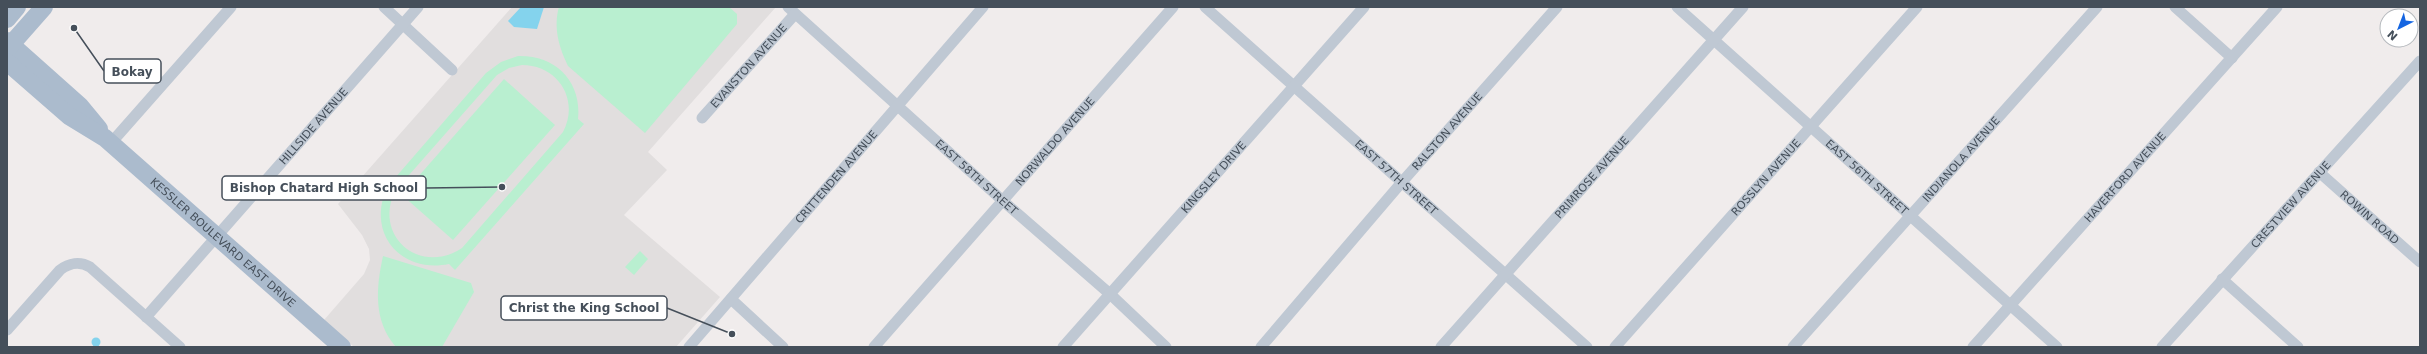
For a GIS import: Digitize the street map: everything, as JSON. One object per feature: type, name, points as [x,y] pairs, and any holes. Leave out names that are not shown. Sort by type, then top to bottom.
[{"type":"main road","points":[[7,18],[17,7]]},
{"type":"main road","points":[[8,49],[44,7]]},
{"type":"main road","name":"KESSLER BOULEVARD EAST DRIVE","points":[[8,49],[80,106],[108,141],[342,347]]},
{"type":"street","points":[[108,141],[231,7]]},
{"type":"street","points":[[384,7],[452,70]]},
{"type":"street","name":"HILLSIDE AVENUE","points":[[146,317],[418,7]]},
{"type":"street","name":"CRITTENDEN AVENUE","points":[[689,347],[983,7]]},
{"type":"street","name":"NORWALDO AVENUE","points":[[874,347],[1174,7]]},
{"type":"street","name":"EAST 57TH STREET","points":[[1205,7],[1587,347]]},
{"type":"street","name":"KINGSLEY DRIVE","points":[[1063,347],[1364,7]]},
{"type":"street","name":"RALSTON AVENUE","points":[[1261,347],[1402,182],[1557,7]]},
{"type":"street","name":"EAST 56TH STREET","points":[[1677,7],[2057,347]]},
{"type":"street","name":"PRIMROSE AVENUE","points":[[1441,347],[1743,7]]},
{"type":"street","name":"ROSSLYN AVENUE","points":[[1615,347],[1917,7]]},
{"type":"street","name":"INDIANOLA AVENUE","points":[[1793,347],[2096,7]]},
{"type":"street","points":[[2175,7],[2232,58]]},
{"type":"street","name":"HAVERFORD AVENUE","points":[[1972,347],[2277,7]]},
{"type":"street","name":"EAST 58TH STREET","points":[[792,11],[898,104],[1003,201],[1110,294],[1166,347]]},
{"type":"street","name":"EVANSTON AVENUE","points":[[702,118],[792,11]]},
{"type":"street","name":"CRESTVIEW AVENUE","points":[[2162,347],[2319,172],[2416,74],[2420,61]]},
{"type":"street","name":"ROWIN ROAD","points":[[2319,172],[2420,262]]},
{"type":"street","points":[[7,330],[60,270],[76,264],[90,268],[180,347]]},
{"type":"street","points":[[2222,279],[2298,347]]},
{"type":"street","points":[[731,299],[783,347]]},
{"type":"shaded area","points":[[512,7],[776,7],[648,152],[667,170],[624,215],[720,297],[676,347],[354,347],[324,320],[364,274],[370,260],[369,249],[362,235],[338,204]]},
{"type":"green space","points":[[559,7],[729,7],[737,14],[737,24],[645,133],[568,66],[558,37],[557,15]]},
{"type":"green space","points":[[518,56],[532,57],[544,60],[555,66],[564,73],[576,93],[578,119],[584,124],[455,270],[449,264],[431,265],[416,262],[402,256],[392,246],[384,234],[381,219],[382,203],[388,186],[486,73],[501,62]],"holes":[[[522,65],[535,67],[546,71],[555,78],[562,86],[567,97],[569,108],[568,120],[563,132],[462,248],[446,255],[431,257],[417,254],[404,247],[395,236],[390,223],[390,208],[395,191],[497,75],[509,68]]]},
{"type":"green space","points":[[504,79],[555,125],[453,240],[402,195]]},
{"type":"green space","points":[[640,251],[648,259],[634,275],[625,267]]},
{"type":"green space","points":[[383,256],[471,283],[474,292],[442,347],[396,347],[389,337],[383,326],[378,304],[379,280]]},
{"type":"water","points":[[521,7],[544,7],[537,29],[514,27],[508,21]]},
{"type":"water","points":[[96,337],[101,342],[96,347],[91,342]]},
{"type":"place","name":"Bokay","points":[[74,28]]},
{"type":"place","name":"Bishop Chatard High School","points":[[502,187]]},
{"type":"place","name":"Christ the King School","points":[[732,334]]}]
